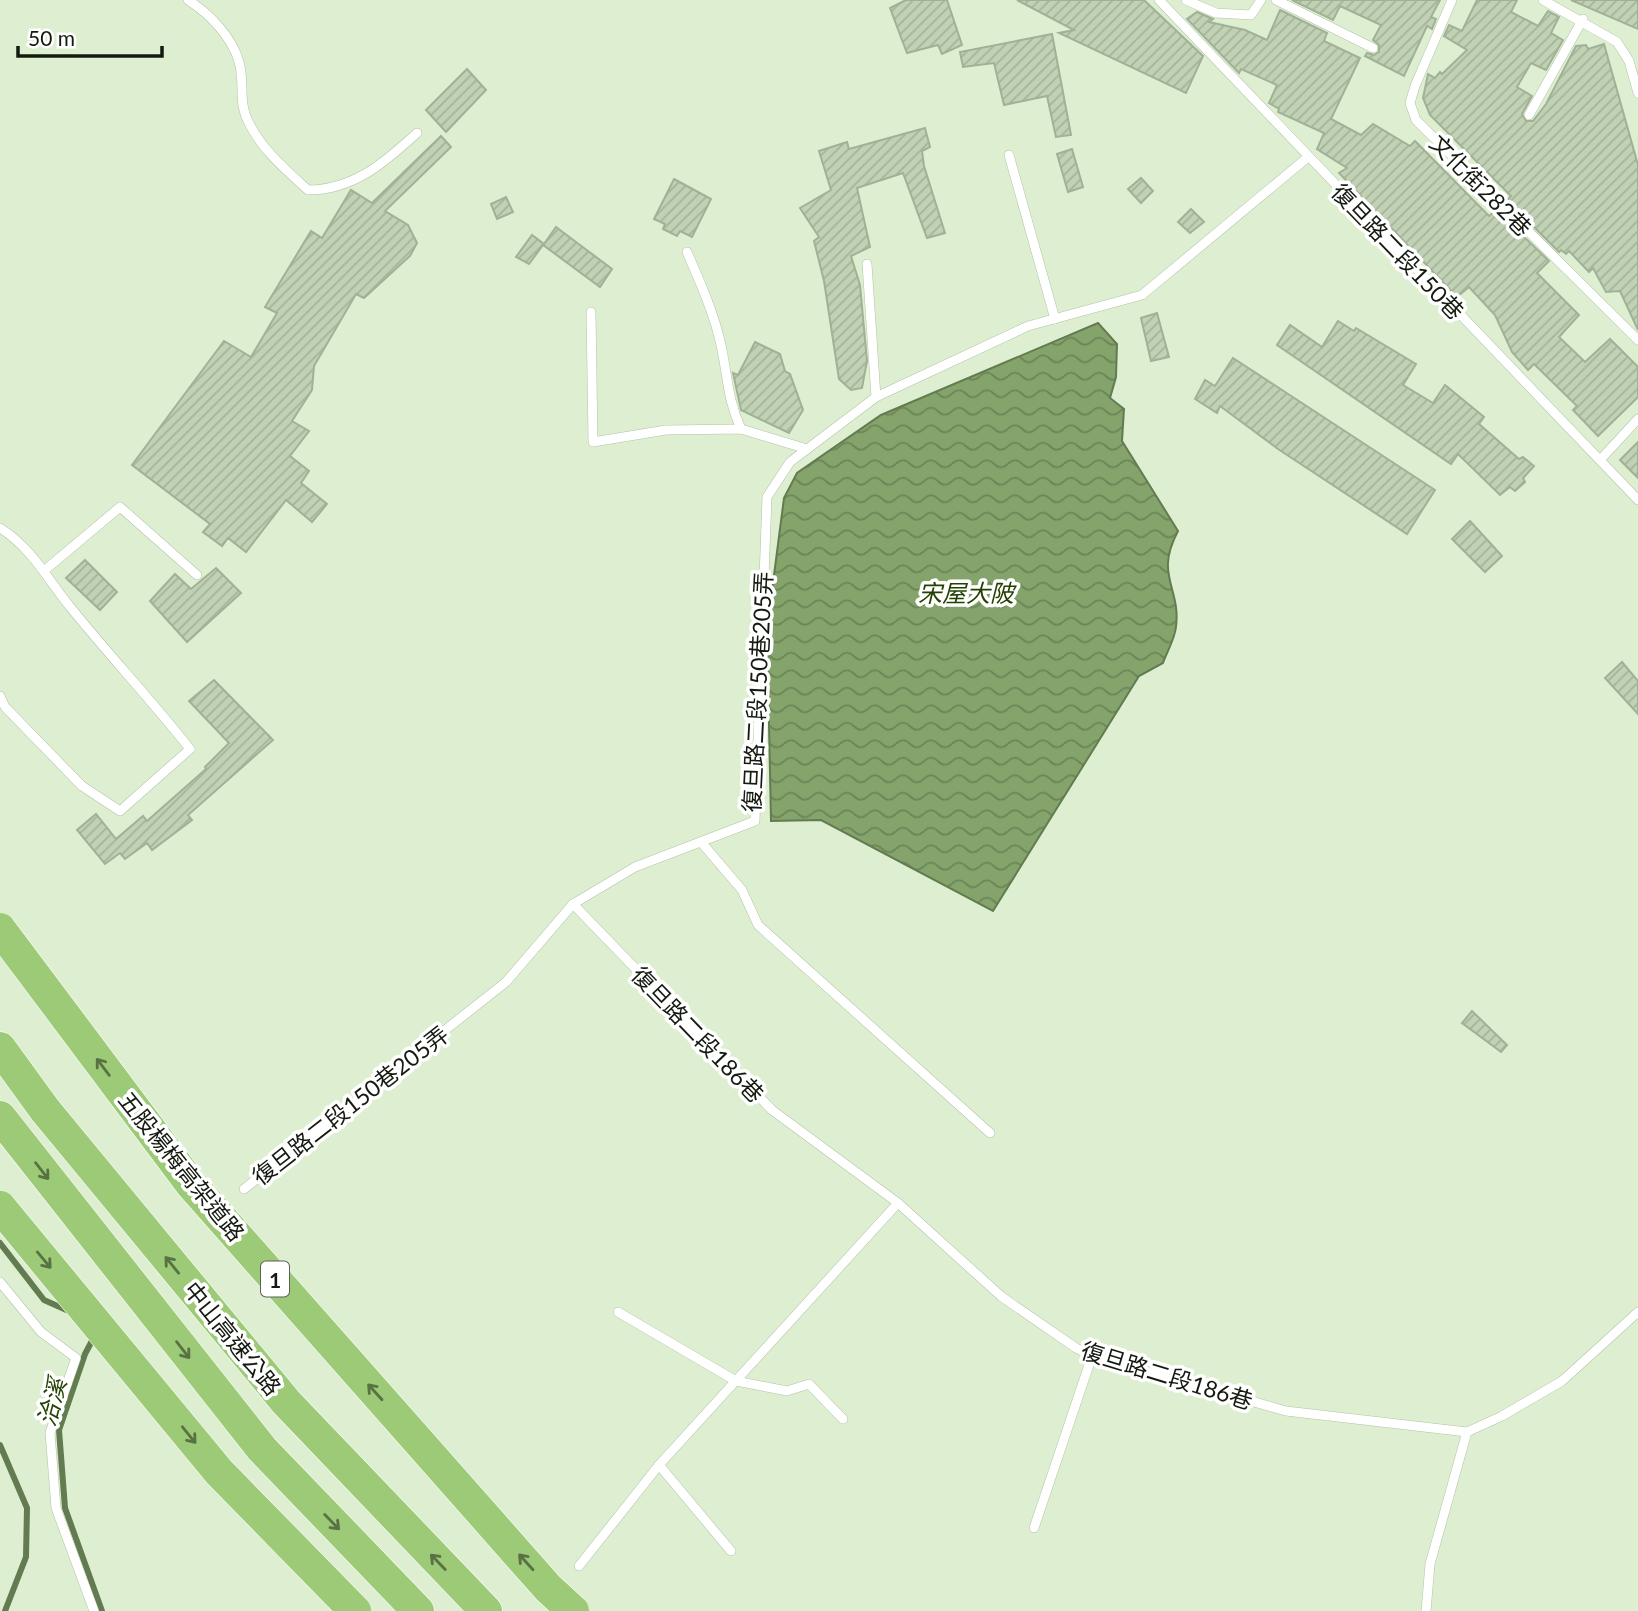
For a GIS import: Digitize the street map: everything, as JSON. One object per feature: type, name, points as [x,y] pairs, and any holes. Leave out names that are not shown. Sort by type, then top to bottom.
[{"type":"highway","name":"五股楊梅高架道路","points":[[0,929],[191,1184],[548,1588],[573,1611]]},
{"type":"highway","name":"中山高速公路","points":[[0,1048],[45,1110],[286,1402],[485,1611]]},
{"type":"highway","name":"中山高速公路","points":[[0,1117],[262,1449],[418,1611]]},
{"type":"highway","points":[[0,1208],[219,1472],[355,1611]]},
{"type":"lane","points":[[188,0],[222,29],[239,62],[241,95],[247,121],[275,160],[308,190],[334,190],[384,163],[417,133]]},
{"type":"lane","name":"復旦路二段150巷","points":[[1159,0],[1638,500]]},
{"type":"lane","points":[[1186,0],[1216,13],[1251,15],[1261,0]]},
{"type":"lane","points":[[1276,0],[1373,48]]},
{"type":"lane","name":"文化街282巷","points":[[1452,0],[1415,86],[1410,103],[1416,120],[1638,340]]},
{"type":"lane","points":[[1544,0],[1583,19],[1618,41],[1629,61],[1638,93]]},
{"type":"lane","points":[[1528,115],[1583,19]]},
{"type":"lane","points":[[1009,155],[1055,319]]},
{"type":"lane","name":"復旦路二段150巷205弄","points":[[244,1189],[506,982],[573,904],[635,867],[755,821],[767,497],[790,461],[876,397],[1028,326],[1142,295],[1308,157]]},
{"type":"lane","points":[[687,252],[720,344],[729,401],[741,429]]},
{"type":"lane","points":[[867,264],[876,397]]},
{"type":"lane","points":[[591,312],[593,442],[667,429],[741,429],[807,449]]},
{"type":"lane","points":[[1600,460],[1638,419]]},
{"type":"lane","points":[[45,570],[120,508],[197,575]]},
{"type":"lane","points":[[0,528],[17,539],[45,570],[71,608],[190,749],[120,811],[82,786],[5,706],[0,696]]},
{"type":"lane","points":[[701,842],[742,890],[758,925],[990,1133]]},
{"type":"lane","name":"復旦路二段186巷","points":[[573,904],[772,1110],[898,1203],[1002,1297],[1092,1356],[1286,1411],[1467,1432]]},
{"type":"lane","points":[[579,1566],[659,1465],[898,1203]]},
{"type":"lane","points":[[0,1282],[41,1332],[76,1358],[50,1433],[56,1508],[94,1611]]},
{"type":"lane","points":[[618,1312],[736,1381],[787,1391],[809,1384],[843,1419]]},
{"type":"lane","points":[[1426,1611],[1430,1564],[1467,1432],[1502,1416],[1562,1381],[1638,1313]]},
{"type":"lane","points":[[1034,1528],[1092,1356]]},
{"type":"lane","points":[[659,1465],[731,1551]]},
{"type":"water","name":"宋屋大陂","points":[[1098,323],[1117,344],[1116,377],[1110,398],[1124,409],[1122,441],[1178,531],[1168,559],[1177,613],[1175,631],[1163,663],[1139,676],[993,911],[821,820],[771,821],[767,629],[784,498],[797,473],[881,415]]},
{"type":"building","points":[[906,0],[947,0],[962,45],[942,54],[938,45],[907,53],[890,8]]},
{"type":"building","points":[[1017,0],[1144,0],[1203,56],[1186,93],[1059,33],[1074,30]]},
{"type":"building","points":[[1292,0],[1440,0],[1431,17],[1436,19],[1432,29],[1427,26],[1404,76],[1365,56],[1367,53],[1374,55],[1379,52],[1379,45],[1373,40],[1381,25],[1340,6],[1333,20]]},
{"type":"building","points":[[1477,0],[1517,0],[1511,12],[1538,26],[1548,11],[1559,17],[1551,33],[1563,40],[1546,70],[1531,63],[1517,87],[1532,96],[1522,114],[1526,121],[1533,121],[1546,104],[1576,46],[1586,45],[1588,49],[1604,44],[1638,165],[1638,330],[1620,291],[1606,292],[1593,268],[1589,272],[1569,251],[1566,254],[1561,250],[1559,252],[1507,200],[1511,196],[1430,115],[1423,98],[1428,74],[1435,78],[1440,72],[1442,74],[1467,50],[1444,36],[1449,25],[1462,31]]},
{"type":"building","points":[[1571,0],[1638,0],[1638,29]]},
{"type":"building","points":[[1280,10],[1327,33],[1324,41],[1360,58],[1331,119],[1361,135],[1373,124],[1410,146],[1415,141],[1489,216],[1496,210],[1549,261],[1537,273],[1579,315],[1559,337],[1585,362],[1610,339],[1638,367],[1638,397],[1598,436],[1573,410],[1577,406],[1534,364],[1528,370],[1512,352],[1495,315],[1469,287],[1457,297],[1339,173],[1347,168],[1317,149],[1324,133],[1278,112],[1279,109],[1269,103],[1277,85],[1241,69],[1239,73],[1187,19],[1197,12],[1213,19],[1209,22],[1245,30],[1267,40]]},
{"type":"building","points":[[1052,34],[1071,135],[1056,137],[1047,96],[1004,105],[994,63],[963,67],[960,52]]},
{"type":"building","points":[[467,69],[486,90],[446,132],[426,110]]},
{"type":"building","points":[[925,128],[930,147],[922,151],[924,166],[945,233],[927,238],[903,173],[857,188],[870,247],[851,256],[860,285],[867,361],[862,388],[851,390],[839,379],[824,281],[814,241],[819,237],[800,208],[831,190],[819,151],[847,142],[849,149]]},
{"type":"building","points":[[441,136],[451,147],[385,211],[408,225],[417,243],[410,256],[364,298],[356,294],[314,366],[312,390],[292,421],[309,431],[290,456],[309,471],[301,483],[327,504],[312,522],[286,500],[246,552],[228,538],[222,546],[203,532],[210,524],[132,465],[224,341],[251,357],[277,313],[265,307],[311,231],[322,238],[351,190],[372,203]]},
{"type":"building","points":[[1072,149],[1083,187],[1068,192],[1057,154]]},
{"type":"building","points":[[1141,178],[1153,191],[1141,203],[1128,189]]},
{"type":"building","points":[[674,179],[711,199],[692,237],[680,231],[677,236],[663,229],[665,224],[654,219]]},
{"type":"building","points":[[506,197],[513,212],[497,219],[491,204]]},
{"type":"building","points":[[1191,209],[1204,222],[1190,233],[1178,222]]},
{"type":"building","points":[[556,227],[612,269],[600,287],[543,245],[529,264],[516,257],[532,235],[544,244]]},
{"type":"building","points":[[1157,313],[1169,357],[1151,361],[1141,318]]},
{"type":"building","points":[[1338,321],[1354,331],[1356,328],[1416,364],[1403,385],[1433,403],[1445,385],[1484,417],[1479,424],[1519,459],[1523,457],[1534,466],[1523,478],[1525,482],[1515,491],[1510,487],[1500,495],[1458,454],[1451,464],[1277,345],[1290,325],[1322,347]]},
{"type":"building","points":[[755,342],[780,354],[785,371],[790,374],[803,410],[789,433],[741,410],[733,373],[738,375]]},
{"type":"building","points":[[1233,358],[1435,490],[1407,534],[1278,449],[1220,406],[1217,413],[1195,399],[1205,380],[1215,386]]},
{"type":"building","points":[[1638,442],[1638,478],[1620,460]]},
{"type":"building","points":[[1470,521],[1502,556],[1485,572],[1452,539]]},
{"type":"building","points":[[85,560],[117,592],[100,610],[66,578]]},
{"type":"building","points":[[216,568],[241,593],[187,642],[150,601],[175,574],[191,589]]},
{"type":"building","points":[[1622,662],[1638,681],[1638,714],[1605,678]]},
{"type":"building","points":[[214,680],[273,740],[188,815],[192,820],[152,850],[147,843],[125,859],[120,853],[105,864],[77,830],[96,814],[116,839],[143,816],[147,821],[206,769],[229,743],[189,701]]},
{"type":"building","points":[[1472,1011],[1507,1045],[1501,1052],[1462,1023]]},
{"type":"waterway","name":"洽溪","points":[[0,1243],[44,1300],[71,1312]]},
{"type":"waterway","name":"洽溪","points":[[94,1337],[85,1354],[59,1430],[65,1508],[102,1611]]},
{"type":"waterway","name":"洽溪","points":[[0,1445],[27,1508],[26,1557],[5,1611]]}]
